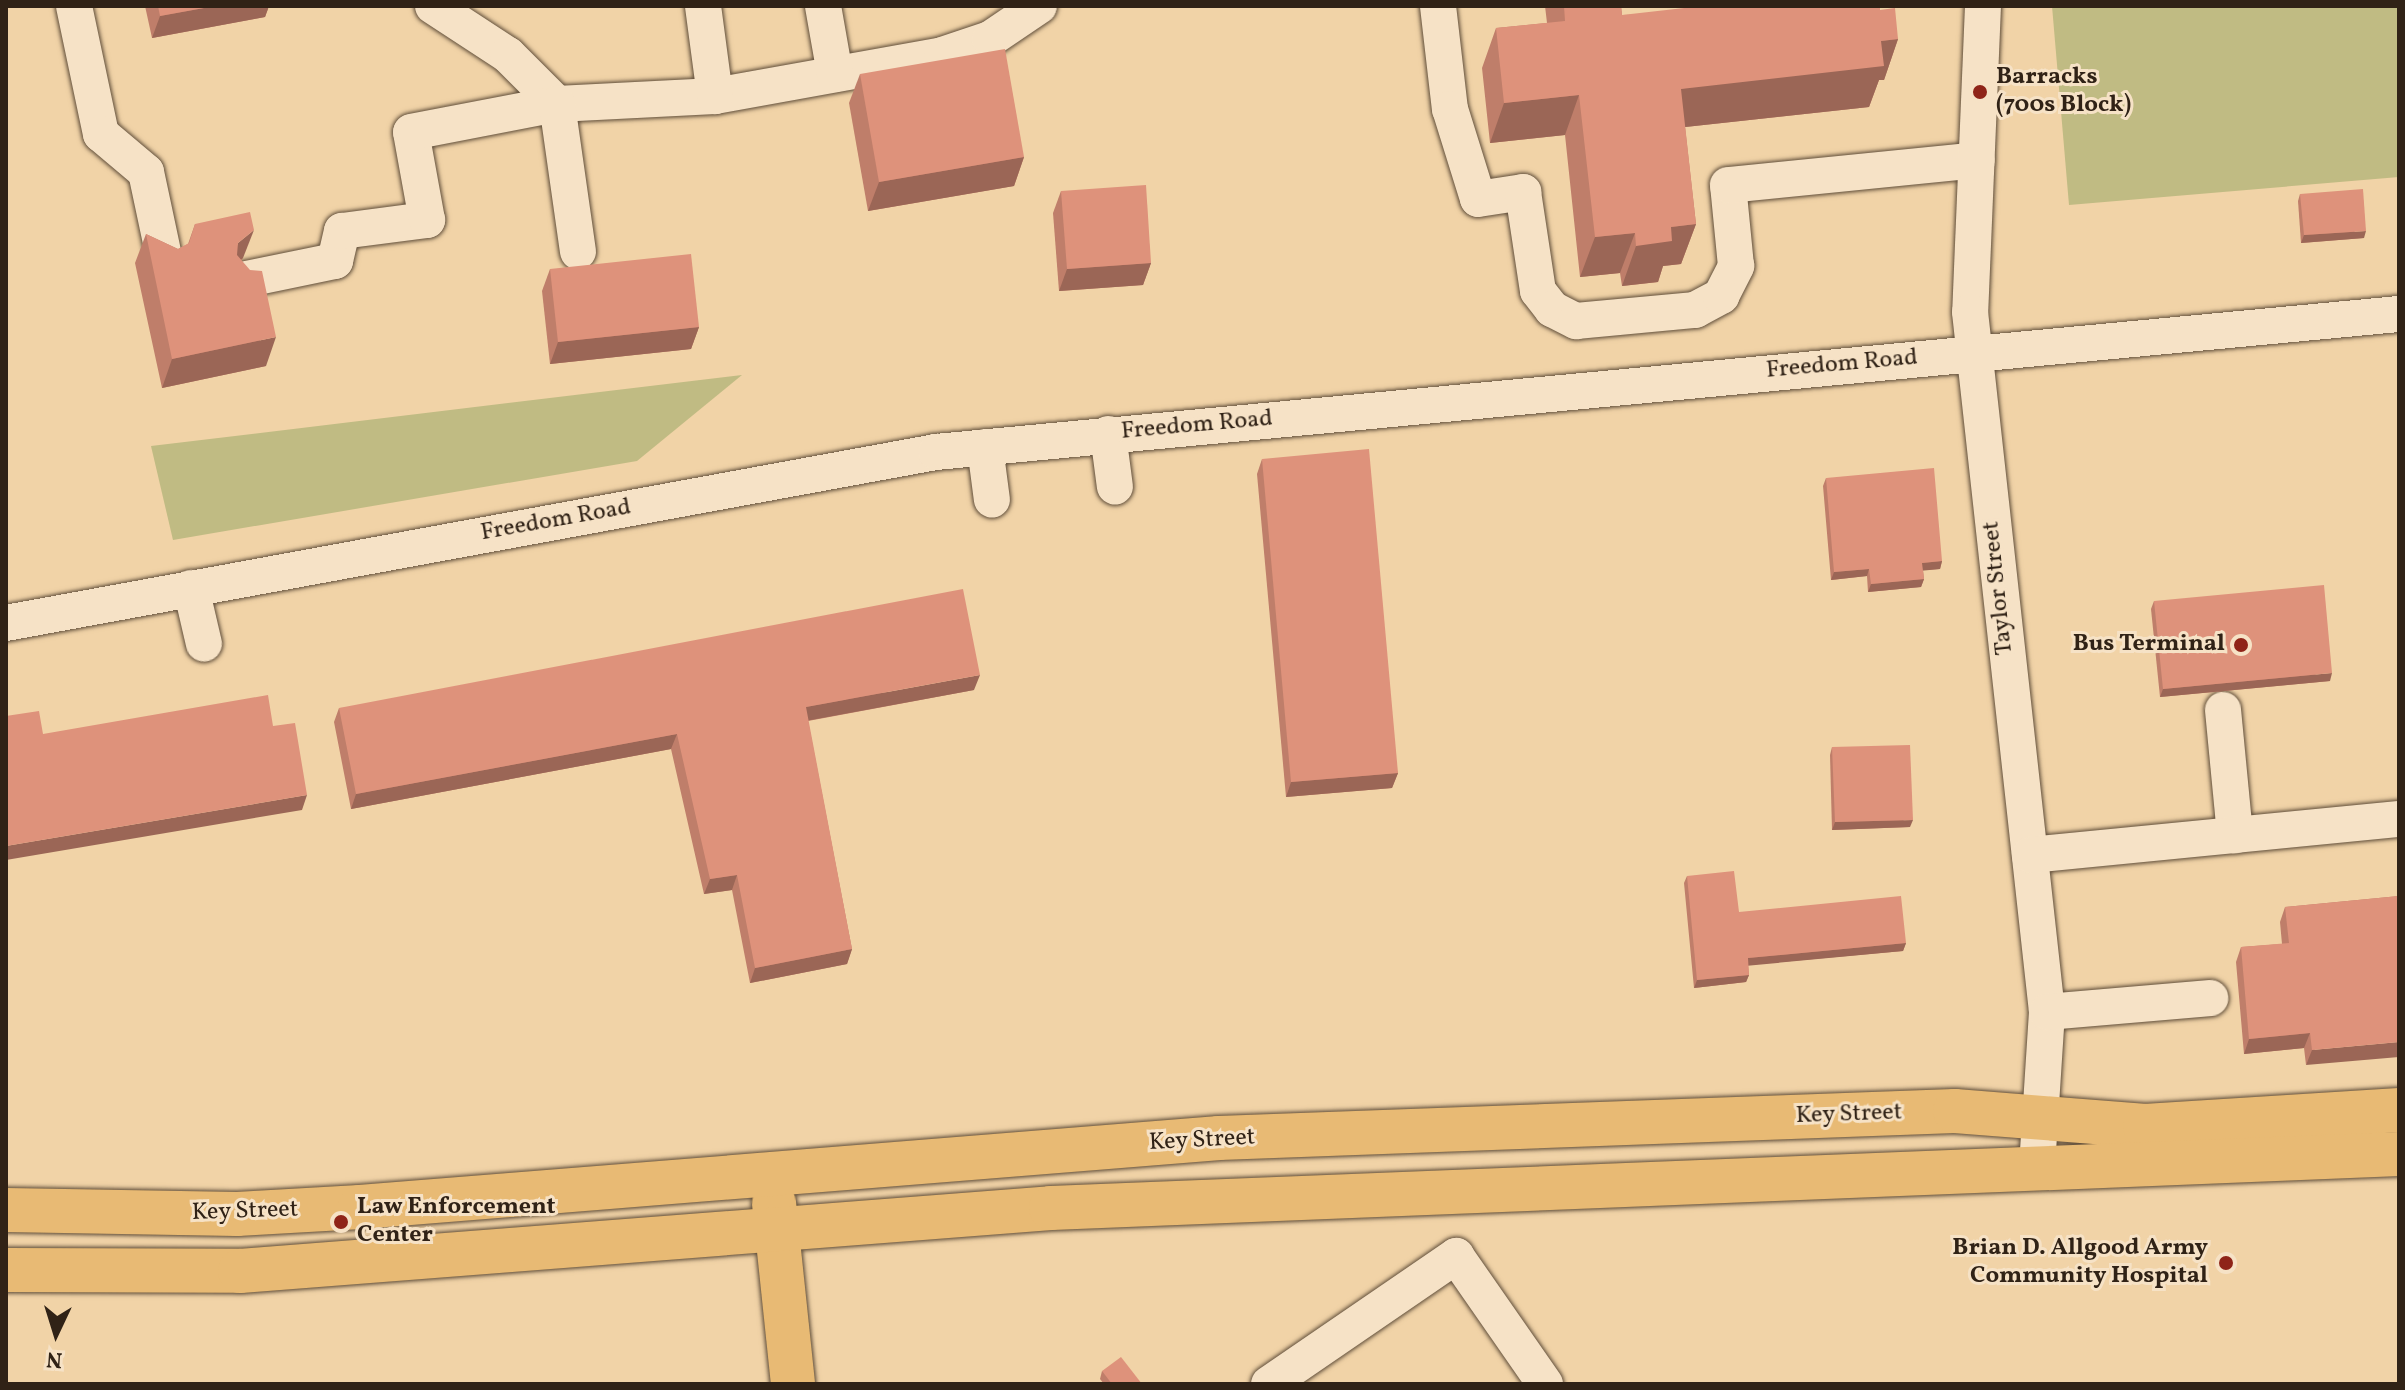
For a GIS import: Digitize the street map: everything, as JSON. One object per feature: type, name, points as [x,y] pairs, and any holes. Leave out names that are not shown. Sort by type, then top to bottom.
[{"type":"main road","name":"Key Street","points":[[6,1210],[237,1214],[1219,1138],[1955,1111],[2145,1126],[2399,1110]]},
{"type":"main road","points":[[6,1270],[240,1271],[1224,1199],[2399,1154]]},
{"type":"main road","points":[[772,1172],[793,1384]]},
{"type":"street","points":[[74,6],[101,134],[146,172],[164,257]]},
{"type":"street","points":[[433,6],[508,55],[557,104],[578,252]]},
{"type":"street","points":[[703,6],[715,96]]},
{"type":"street","points":[[823,6],[835,74]]},
{"type":"street","points":[[247,279],[335,261],[342,231],[427,220],[411,132],[557,104],[715,96],[942,55],[990,39],[1039,6]]},
{"type":"street","points":[[1438,6],[1450,109],[1478,199],[1523,192],[1538,291],[1576,321],[1695,310],[1721,296],[1736,266],[1728,185],[1977,160]]},
{"type":"street","name":"Taylor Street","points":[[1983,6],[1974,352],[2047,1012],[2037,1168]]},
{"type":"street","name":"Freedom Road","points":[[6,623],[985,447],[2399,314]]},
{"type":"street","points":[[1108,434],[1115,487]]},
{"type":"street","points":[[985,447],[992,500]]},
{"type":"street","points":[[191,588],[204,644]]},
{"type":"street","points":[[2223,710],[2235,835]]},
{"type":"street","points":[[2030,855],[2399,819]]},
{"type":"street","points":[[2047,1012],[2210,998]]},
{"type":"street","points":[[1269,1384],[1456,1256],[1545,1384]]},
{"type":"shaded area","points":[[2052,6],[2399,6],[2399,177],[2069,205]]},
{"type":"shaded area","points":[[742,375],[637,461],[173,540],[151,446]]},
{"type":"building","points":[[158,6],[215,6],[160,16]]},
{"type":"building","points":[[1564,6],[1621,6],[1622,15],[1702,6],[1880,6],[1880,10],[1895,8],[1898,39],[1881,41],[1884,66],[1681,89],[1696,224],[1671,227],[1672,241],[1636,246],[1635,233],[1595,237],[1579,95],[1504,103],[1496,28],[1565,21]]},
{"type":"building","points":[[1005,49],[1024,157],[879,182],[860,74]]},
{"type":"building","points":[[1146,185],[1151,263],[1067,269],[1061,191]]},
{"type":"building","points":[[2363,189],[2366,231],[2304,235],[2300,194]]},
{"type":"building","points":[[250,212],[254,230],[238,243],[237,255],[250,270],[262,271],[276,337],[172,359],[146,234],[178,249],[189,243],[195,224]]},
{"type":"building","points":[[691,254],[699,327],[558,342],[550,269]]},
{"type":"building","points":[[1369,449],[1398,773],[1291,782],[1262,459]]},
{"type":"building","points":[[1934,468],[1942,561],[1922,563],[1924,579],[1871,584],[1869,569],[1834,572],[1826,478]]},
{"type":"building","name":"Bus Terminal","points":[[2324,585],[2332,673],[2163,689],[2154,601]]},
{"type":"building","points":[[963,589],[980,675],[806,707],[852,949],[755,968],[737,875],[710,879],[677,734],[356,794],[339,708]]},
{"type":"building","points":[[268,695],[273,726],[295,723],[307,795],[6,846],[6,716],[39,711],[43,734]]},
{"type":"building","points":[[1910,745],[1913,820],[1835,822],[1832,747]]},
{"type":"building","points":[[1734,871],[1739,912],[1901,896],[1906,943],[1748,958],[1749,975],[1697,980],[1687,876]]},
{"type":"building","points":[[2399,896],[2399,1042],[2312,1050],[2310,1033],[2249,1039],[2241,947],[2289,943],[2285,907]]},
{"type":"building","points":[[1121,1357],[1142,1384],[1112,1384],[1102,1371]]},
{"type":"place","name":"Barracks (700s Block)","points":[[1980,92]]},
{"type":"place","name":"Bus Terminal","points":[[2241,645]]},
{"type":"place","name":"Law Enforcement Center","points":[[341,1222]]},
{"type":"place","name":"Brian D. Allgood Army Community Hospital","points":[[2226,1263]]}]
